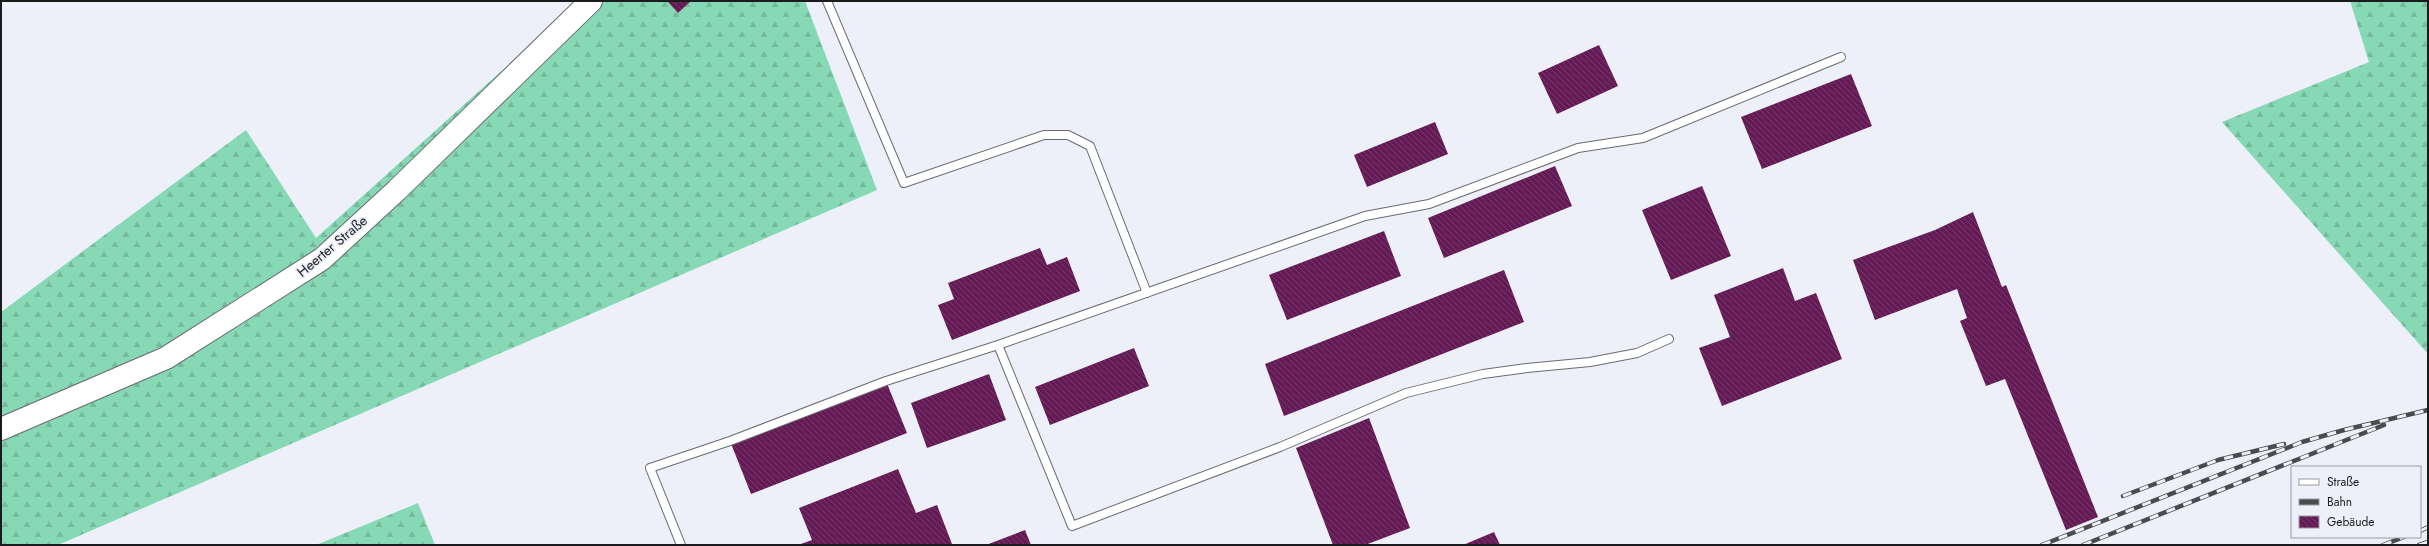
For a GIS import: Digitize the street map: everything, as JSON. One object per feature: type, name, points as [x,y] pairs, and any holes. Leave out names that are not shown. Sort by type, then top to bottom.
[{"type":"main road","name":"Heerter Straße","points":[[1,429],[166,358],[322,259],[397,190],[591,1]]},
{"type":"lane","points":[[828,1],[904,182],[1044,135],[1068,135],[1090,146],[1147,293]]},
{"type":"lane","points":[[681,545],[650,468],[730,441],[886,381],[998,345],[1365,216],[1429,204],[1578,148],[1643,138],[1841,57]]},
{"type":"lane","points":[[998,345],[1072,526],[1280,447],[1406,393],[1484,374],[1590,362],[1624,356],[1637,353],[1669,339]]},
{"type":"green space","points":[[579,1],[667,1],[678,13],[691,1],[805,1],[877,190],[58,545],[1,545],[1,312],[246,130],[316,238]]},
{"type":"green space","points":[[2350,1],[2428,1],[2428,354],[2222,122],[2369,62]]},
{"type":"green space","points":[[418,503],[435,545],[316,545]]},
{"type":"building","points":[[667,1],[691,1],[678,13]]},
{"type":"building","points":[[1599,45],[1618,86],[1557,114],[1538,73]]},
{"type":"building","points":[[1851,74],[1872,126],[1762,169],[1741,117]]},
{"type":"building","points":[[1435,122],[1448,154],[1367,187],[1354,155]]},
{"type":"building","points":[[1555,166],[1572,206],[1444,258],[1428,218]]},
{"type":"building","points":[[1702,186],[1731,256],[1671,280],[1642,210]]},
{"type":"building","points":[[1973,212],[2002,287],[2006,285],[2098,517],[2066,530],[2005,379],[1986,386],[1960,321],[1967,318],[1957,289],[1875,320],[1853,260],[1935,230]]},
{"type":"building","points":[[1384,231],[1401,276],[1287,320],[1269,275]]},
{"type":"building","points":[[1040,248],[1047,265],[1067,257],[1080,291],[952,340],[938,305],[954,299],[948,283]]},
{"type":"building","points":[[1783,268],[1795,301],[1816,293],[1842,359],[1722,406],[1699,348],[1730,337],[1714,295]]},
{"type":"building","points":[[1504,270],[1524,322],[1284,416],[1265,364]]},
{"type":"building","points":[[1134,348],[1149,386],[1050,425],[1035,387]]},
{"type":"building","points":[[989,374],[1006,420],[927,448],[911,403]]},
{"type":"building","points":[[886,381],[907,433],[751,494],[730,441]]},
{"type":"building","points":[[1369,418],[1410,528],[1365,545],[1333,545],[1296,448]]},
{"type":"building","points":[[898,469],[916,513],[937,505],[952,544],[798,545],[812,540],[799,508]]},
{"type":"building","points":[[1025,530],[1031,545],[986,545]]},
{"type":"building","points":[[1494,532],[1500,545],[1463,545]]},
{"type":"railway","points":[[2042,545],[2302,442],[2344,430],[2428,410]]},
{"type":"railway","points":[[2083,545],[2384,425]]},
{"type":"railway","points":[[2123,496],[2218,460],[2284,444]]},
{"type":"railway","points":[[2421,530],[2428,527]]},
{"type":"railway","points":[[2383,545],[2401,538]]},
{"type":"railway","points":[[2419,545],[2428,542]]}]
